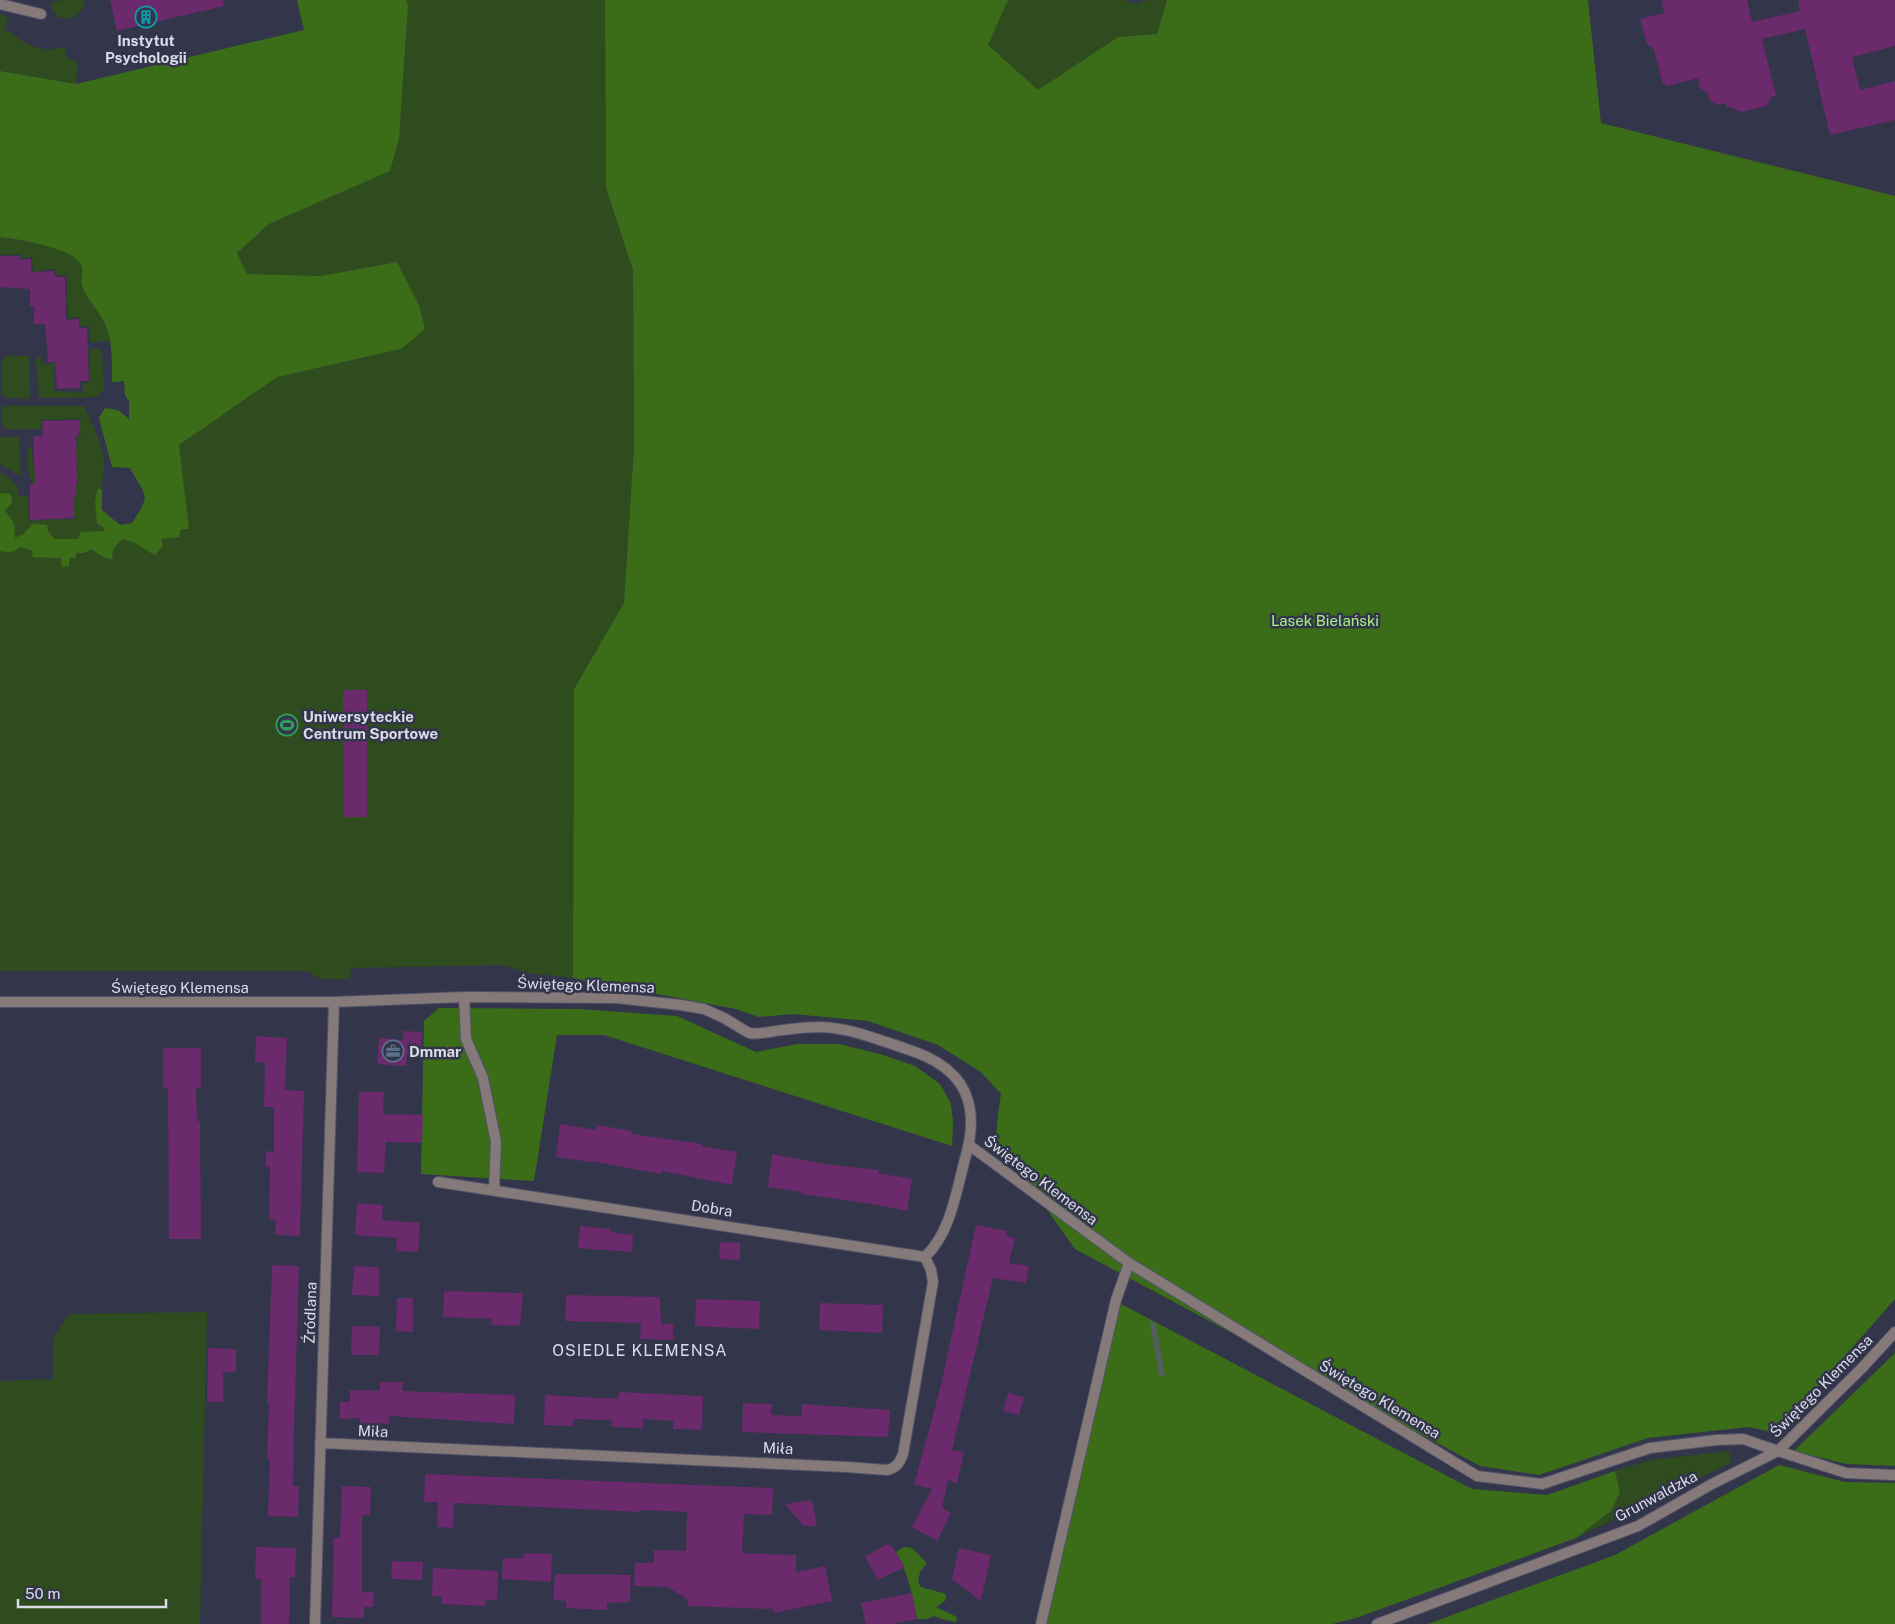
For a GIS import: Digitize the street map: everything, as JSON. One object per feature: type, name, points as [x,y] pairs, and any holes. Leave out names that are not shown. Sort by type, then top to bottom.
[{"type":"street","points":[[0,4],[42,14]]},
{"type":"street","points":[[464,997],[466,1039],[483,1078],[496,1142],[494,1190]]},
{"type":"street","name":"Świętego Klemensa","points":[[0,1002],[334,1002],[464,997],[616,998],[704,1009],[749,1033],[755,1034],[784,1029],[819,1027],[861,1033],[929,1057],[945,1067],[957,1078],[966,1094],[972,1114],[969,1145],[1128,1263],[1477,1476],[1542,1484],[1650,1448],[1716,1440],[1743,1439],[1778,1451],[1862,1368],[1895,1332]]},
{"type":"street","name":"Źródlana","points":[[315,1624],[334,1002]]},
{"type":"street","points":[[925,1256],[935,1247],[946,1228],[969,1145]]},
{"type":"street","name":"Dobra","points":[[438,1182],[925,1256]]},
{"type":"street","name":"Miła","points":[[320,1443],[893,1469],[899,1464],[903,1454],[933,1282],[931,1270],[925,1256]]},
{"type":"street","points":[[1041,1624],[1116,1300],[1128,1263]]},
{"type":"street","points":[[1778,1451],[1846,1473],[1895,1475]]},
{"type":"street","name":"Grunwaldzka","points":[[1377,1624],[1638,1526],[1712,1484],[1778,1451]]},
{"type":"green space","points":[[83,0],[84,4],[77,15],[66,19],[60,18],[52,9],[51,2]]},
{"type":"green space","points":[[297,0],[406,0],[408,5],[399,139],[390,171],[269,224],[237,253],[247,274],[321,276],[397,262],[419,305],[425,329],[401,349],[277,377],[179,445],[189,529],[181,529],[179,537],[161,539],[163,546],[155,555],[135,543],[122,539],[113,549],[112,559],[105,558],[91,549],[84,553],[76,553],[76,558],[69,558],[69,566],[62,567],[61,558],[32,557],[33,551],[21,547],[11,552],[0,551],[0,493],[11,494],[12,503],[5,510],[14,523],[15,538],[23,534],[33,524],[47,525],[49,533],[55,539],[78,539],[81,532],[105,531],[97,523],[95,501],[98,488],[102,490],[102,510],[120,525],[132,523],[142,506],[144,495],[130,468],[112,467],[99,418],[105,408],[118,410],[129,419],[129,401],[125,395],[124,381],[112,382],[111,349],[108,332],[106,325],[88,298],[82,285],[82,267],[71,255],[62,251],[29,242],[0,237],[0,71],[76,84],[304,30]]},
{"type":"green space","points":[[406,0],[605,0],[606,188],[633,270],[634,447],[624,603],[574,689],[573,978],[529,973],[503,965],[351,968],[350,979],[320,979],[307,971],[0,971],[0,535],[14,523],[5,510],[3,493],[0,493],[0,472],[15,484],[19,496],[28,496],[29,521],[33,522],[33,516],[37,515],[38,520],[76,519],[75,516],[70,516],[69,506],[74,505],[74,503],[69,503],[74,485],[79,484],[79,482],[73,482],[73,470],[78,470],[78,467],[73,467],[72,457],[77,457],[77,455],[72,454],[72,447],[77,446],[77,436],[81,435],[81,433],[76,433],[76,422],[81,421],[81,419],[41,420],[41,429],[6,429],[1,422],[1,408],[5,406],[84,406],[99,440],[103,455],[102,490],[98,488],[103,527],[188,529],[179,445],[226,410],[277,377],[401,349],[397,262],[321,276],[247,274],[237,253],[269,224],[390,171],[399,139],[408,6]]},
{"type":"green space","name":"Lasek Bielański","points":[[605,0],[1008,0],[988,45],[1038,90],[1118,37],[1157,34],[1167,0],[1588,0],[1601,123],[1895,196],[1895,1299],[1777,1433],[1748,1427],[1648,1438],[1539,1475],[1480,1466],[1075,1249],[996,1138],[1001,1094],[981,1072],[938,1045],[868,1021],[793,1014],[759,1017],[736,1009],[573,978],[574,689],[624,603],[634,447],[633,270],[606,188]]},
{"type":"green space","points":[[1006,0],[1125,0],[1138,5],[1140,1],[1167,0],[1157,34],[1118,37],[1038,90],[988,45]]},
{"type":"green space","points":[[0,14],[8,17],[4,29],[26,43],[46,49],[64,47],[68,59],[78,62],[76,84],[0,71]]},
{"type":"green space","points":[[0,237],[21,240],[60,250],[79,262],[84,270],[84,288],[104,321],[110,341],[90,342],[89,326],[80,326],[80,317],[68,318],[68,303],[65,302],[67,297],[67,275],[56,275],[56,269],[40,270],[39,273],[33,273],[32,257],[21,258],[21,254],[0,255]]},
{"type":"green space","points":[[90,349],[100,349],[102,352],[104,391],[95,397],[39,398],[36,360],[38,357],[41,357],[41,364],[58,364],[58,366],[53,366],[54,391],[83,393],[83,383],[90,383]]},
{"type":"green space","points":[[7,356],[29,356],[30,399],[6,398],[2,394],[1,363]]},
{"type":"green space","points":[[0,437],[19,437],[21,476],[0,464]]},
{"type":"green space","points":[[27,448],[32,448],[33,466],[42,466],[38,483],[33,483],[29,476]]},
{"type":"green space","points":[[439,1008],[578,1009],[677,1016],[756,1052],[797,1044],[839,1044],[883,1055],[915,1066],[940,1084],[951,1104],[953,1121],[952,1146],[604,1035],[557,1035],[534,1181],[421,1174],[424,1021]]},
{"type":"green space","points":[[1119,1303],[1472,1489],[1547,1495],[1615,1471],[1620,1493],[1611,1511],[1576,1538],[1356,1618],[1332,1624],[1037,1624]]},
{"type":"green space","points":[[207,1312],[200,1624],[0,1624],[0,1381],[53,1379],[53,1339],[69,1314]]},
{"type":"green space","points":[[1895,1353],[1895,1466],[1847,1464],[1794,1451]]},
{"type":"green space","points":[[1729,1451],[1731,1463],[1576,1538],[1611,1511],[1620,1493],[1615,1471],[1650,1460]]},
{"type":"green space","points":[[1779,1465],[1845,1482],[1895,1483],[1895,1624],[1428,1624],[1615,1555]]},
{"type":"green space","points":[[904,1547],[912,1548],[927,1563],[920,1572],[918,1582],[921,1587],[946,1594],[945,1601],[936,1607],[957,1617],[956,1622],[934,1616],[927,1619],[917,1619],[910,1585],[896,1552]]},
{"type":"building","name":"Instytut Psychologii","points":[[110,0],[223,0],[224,6],[117,31]]},
{"type":"building","points":[[1661,0],[1747,0],[1752,22],[1800,11],[1798,0],[1895,0],[1895,46],[1852,57],[1860,90],[1895,81],[1895,120],[1830,135],[1805,29],[1762,39],[1776,96],[1771,97],[1766,106],[1741,112],[1731,107],[1727,108],[1726,103],[1717,105],[1710,100],[1707,92],[1700,88],[1698,78],[1668,86],[1662,82],[1654,49],[1647,44],[1640,19],[1664,13]]},
{"type":"building","points":[[0,256],[20,256],[20,260],[31,259],[31,272],[54,271],[55,277],[65,277],[66,320],[79,319],[79,328],[87,328],[89,381],[80,381],[80,388],[57,389],[55,362],[48,362],[45,324],[34,324],[34,306],[30,306],[30,289],[0,287]]},
{"type":"building","points":[[80,420],[79,435],[76,435],[77,481],[74,518],[30,520],[30,484],[35,484],[33,436],[43,436],[42,421]]},
{"type":"building","points":[[343,690],[367,690],[367,817],[344,817]]},
{"type":"building","points":[[403,1031],[422,1032],[420,1056],[407,1055],[406,1066],[377,1064],[379,1038],[403,1040]]},
{"type":"building","points":[[256,1036],[287,1038],[285,1090],[304,1091],[300,1236],[275,1235],[276,1220],[269,1219],[270,1167],[266,1167],[266,1151],[274,1152],[274,1107],[264,1107],[265,1063],[255,1062]]},
{"type":"building","points":[[163,1048],[201,1048],[201,1088],[196,1088],[197,1121],[200,1121],[201,1239],[169,1239],[168,1088],[163,1089]]},
{"type":"building","points":[[359,1092],[384,1092],[383,1114],[423,1115],[422,1143],[386,1142],[384,1173],[357,1172]]},
{"type":"building","points":[[560,1124],[596,1130],[597,1125],[632,1131],[631,1134],[702,1144],[701,1146],[737,1152],[732,1185],[662,1171],[661,1174],[591,1161],[556,1157]]},
{"type":"building","points":[[772,1154],[825,1164],[878,1170],[878,1173],[912,1179],[907,1211],[768,1187]]},
{"type":"building","points":[[357,1203],[383,1205],[382,1220],[420,1223],[418,1252],[396,1251],[397,1238],[355,1235]]},
{"type":"building","points":[[976,1225],[1007,1231],[1006,1236],[1015,1238],[1009,1263],[1029,1266],[1026,1283],[993,1278],[952,1450],[964,1452],[957,1483],[948,1480],[942,1508],[951,1513],[937,1541],[912,1527],[932,1489],[914,1485],[940,1389]]},
{"type":"building","points":[[580,1226],[611,1229],[611,1232],[633,1235],[632,1252],[578,1248]]},
{"type":"building","points":[[720,1242],[740,1243],[740,1260],[719,1259]]},
{"type":"building","points":[[272,1265],[299,1266],[293,1486],[299,1486],[298,1517],[268,1516],[270,1459],[267,1459],[269,1403],[267,1403]]},
{"type":"building","points":[[354,1266],[379,1267],[379,1296],[352,1295]]},
{"type":"building","points":[[444,1291],[523,1293],[520,1326],[491,1325],[492,1319],[443,1317]]},
{"type":"building","points":[[566,1295],[660,1297],[661,1324],[673,1324],[673,1340],[640,1339],[641,1323],[565,1321]]},
{"type":"building","points":[[397,1298],[413,1298],[413,1332],[396,1331]]},
{"type":"building","points":[[696,1299],[760,1301],[759,1329],[695,1326]]},
{"type":"building","points":[[820,1303],[883,1305],[882,1333],[819,1330]]},
{"type":"building","points":[[352,1326],[380,1327],[379,1355],[351,1355]]},
{"type":"building","points":[[208,1348],[236,1349],[236,1372],[223,1372],[223,1402],[207,1402]]},
{"type":"building","points":[[380,1382],[403,1382],[402,1391],[515,1395],[514,1424],[389,1416],[389,1424],[360,1423],[360,1418],[340,1419],[340,1402],[350,1402],[350,1390],[380,1391]]},
{"type":"building","points":[[619,1392],[703,1396],[702,1430],[673,1429],[673,1421],[643,1419],[643,1428],[611,1427],[612,1420],[573,1419],[573,1426],[544,1425],[545,1395],[618,1399]]},
{"type":"building","points":[[1008,1393],[1024,1397],[1019,1415],[1003,1411]]},
{"type":"building","points":[[743,1403],[772,1404],[771,1415],[801,1416],[802,1404],[890,1410],[888,1437],[742,1432]]},
{"type":"building","points":[[425,1474],[773,1488],[772,1515],[744,1514],[742,1553],[796,1555],[796,1572],[825,1566],[832,1601],[774,1613],[774,1609],[687,1606],[688,1600],[668,1587],[634,1586],[635,1563],[654,1563],[654,1550],[686,1551],[687,1512],[640,1510],[640,1512],[454,1503],[453,1528],[437,1527],[438,1502],[424,1502]]},
{"type":"building","points":[[342,1486],[371,1487],[370,1515],[362,1515],[362,1592],[374,1592],[373,1607],[364,1607],[364,1618],[332,1617],[334,1538],[340,1538]]},
{"type":"building","points":[[812,1500],[817,1526],[803,1526],[785,1504]]},
{"type":"building","points":[[885,1545],[891,1545],[905,1567],[878,1580],[865,1557]]},
{"type":"building","points":[[256,1547],[296,1548],[295,1577],[290,1577],[289,1624],[261,1624],[261,1579],[255,1579]]},
{"type":"building","points":[[959,1548],[991,1555],[981,1601],[952,1579]]},
{"type":"building","points":[[524,1553],[552,1554],[551,1582],[502,1579],[503,1558],[523,1558]]},
{"type":"building","points":[[392,1561],[423,1562],[422,1580],[391,1579]]},
{"type":"building","points":[[433,1568],[498,1571],[497,1600],[486,1600],[485,1606],[441,1604],[442,1596],[432,1596]]},
{"type":"building","points":[[555,1574],[631,1575],[630,1602],[607,1603],[607,1610],[566,1608],[566,1601],[553,1600]]},
{"type":"building","points":[[912,1593],[917,1619],[891,1624],[866,1624],[861,1603]]},
{"type":"waterway","points":[[1153,1325],[1162,1374]]},
{"type":"place","name":"Instytut Psychologii","points":[[146,17]]},
{"type":"place","name":"Uniwersyteckie Centrum Sportowe","points":[[287,725]]},
{"type":"place","name":"Dmmar","points":[[393,1051]]},
{"type":"district","name":"OSIEDLE KLEMENSA","points":[[640,1350]]}]
